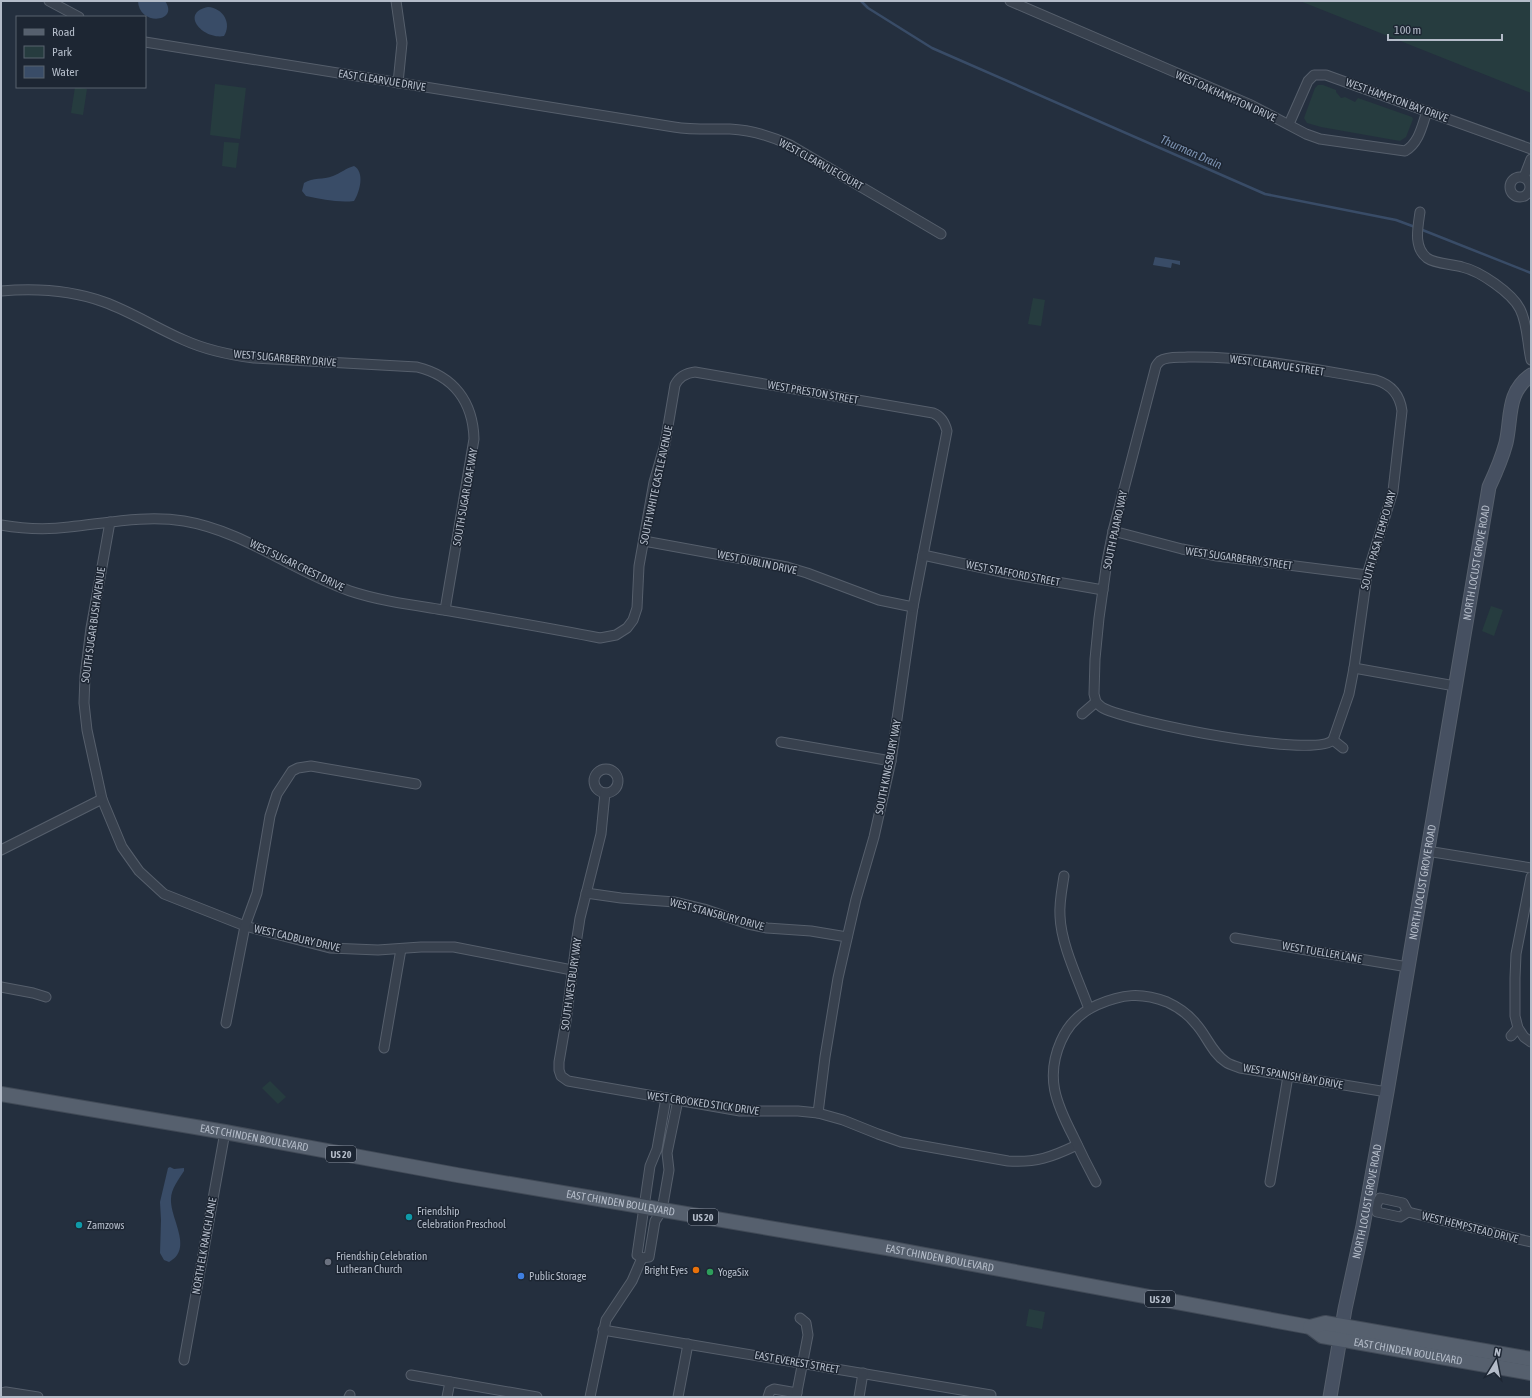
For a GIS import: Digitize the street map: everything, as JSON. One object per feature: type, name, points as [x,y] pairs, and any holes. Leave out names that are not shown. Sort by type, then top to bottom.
[{"type":"main road","name":"EAST CHINDEN BOULEVARD","points":[[1,1094],[225,1132],[371,1160],[917,1253],[1310,1327],[1322,1336],[1342,1332],[1531,1359]]},
{"type":"main road","name":"EAST CHINDEN BOULEVARD","points":[[1342,1332],[1531,1373]]},
{"type":"street","points":[[49,1],[77,16]]},
{"type":"street","points":[[396,1],[402,43],[398,82]]},
{"type":"street","name":"WEST OAKHAMPTON DRIVE","points":[[1010,1],[1026,4],[1251,105],[1306,134],[1320,139],[1405,151],[1416,141],[1427,111]]},
{"type":"street","name":"EAST CLEARVUE DRIVE","points":[[146,42],[618,118]]},
{"type":"street","name":"WEST HAMPTON BAY DRIVE","points":[[1289,124],[1308,81],[1314,75],[1326,75],[1531,149]]},
{"type":"street","name":"WEST CLEARVUE COURT","points":[[618,118],[680,128],[731,129],[766,135],[790,145],[941,234]]},
{"type":"street","points":[[1524,177],[1531,159]]},
{"type":"street","points":[[1420,212],[1417,236],[1421,249],[1428,258],[1474,271],[1512,298],[1520,309],[1525,323],[1529,340],[1531,360]]},
{"type":"street","name":"WEST SUGARBERRY DRIVE","points":[[1,290],[28,289],[54,291],[91,298],[127,311],[185,340],[209,349],[234,355],[254,358],[416,367],[437,374],[455,387]]},
{"type":"street","name":"WEST CLEARVUE STREET","points":[[1160,361],[1169,358],[1220,357],[1248,359],[1376,380],[1385,383],[1392,388]]},
{"type":"street","name":"SOUTH PAJARO WAY","points":[[1096,702],[1094,694],[1095,659],[1103,590],[1113,531],[1155,370],[1160,361]]},
{"type":"street","name":"WEST PRESTON STREET","points":[[682,377],[688,373],[695,372],[933,413],[939,415],[942,420]]},
{"type":"street","name":"NORTH LOCUST GROVE ROAD","points":[[1330,1397],[1342,1332],[1371,1204],[1387,1092],[1489,487],[1500,464],[1506,442],[1509,412],[1513,396],[1522,381],[1531,375]]},
{"type":"street","name":"SOUTH WHITE CASTLE AVENUE","points":[[616,635],[627,628],[633,620],[637,608],[639,566],[654,482],[665,444],[675,385],[682,377]]},
{"type":"street","name":"SOUTH SUGAR LOAF WAY","points":[[445,610],[474,439],[474,426],[471,414],[465,401],[455,387]]},
{"type":"street","name":"SOUTH PASA TIEMPO WAY","points":[[1333,740],[1349,694],[1367,575],[1393,490],[1396,473],[1402,411],[1398,394],[1392,388]]},
{"type":"street","name":"SOUTH KINGSBURY WAY","points":[[818,1113],[825,1057],[847,937],[874,837],[891,761],[913,607],[947,431],[946,425],[942,420]]},
{"type":"street","name":"WEST SUGAR CREST DRIVE","points":[[1,525],[44,529],[68,528],[136,519],[184,521],[207,526],[240,538],[325,581],[348,590],[379,599],[600,638],[616,635]]},
{"type":"street","name":"SOUTH SUGAR BUSH AVENUE","points":[[102,799],[87,730],[84,703],[84,676],[110,522]]},
{"type":"street","name":"WEST SUGARBERRY STREET","points":[[1113,531],[1182,550],[1217,556],[1367,575]]},
{"type":"street","name":"WEST DUBLIN DRIVE","points":[[644,541],[787,567],[879,600],[913,607]]},
{"type":"street","name":"WEST STAFFORD STREET","points":[[924,555],[1011,574],[1103,590]]},
{"type":"street","points":[[1354,668],[1455,686]]},
{"type":"street","points":[[1082,714],[1096,702],[1103,708],[1128,716],[1187,731],[1223,737],[1296,744],[1323,745],[1332,742],[1333,740],[1343,748]]},
{"type":"street","points":[[781,742],[891,761]]},
{"type":"street","points":[[226,1023],[245,926],[257,893],[272,808],[277,794],[292,771],[298,768],[311,766],[416,784]]},
{"type":"street","name":"SOUTH WESTBURY WAY","points":[[561,1076],[559,1062],[580,918],[601,834],[605,793]]},
{"type":"street","points":[[1,850],[102,799]]},
{"type":"street","name":"WEST CADBURY DRIVE","points":[[102,799],[122,847],[139,871],[164,894],[245,926],[330,948],[378,950],[421,947],[454,947],[572,970]]},
{"type":"street","points":[[1427,851],[1531,868]]},
{"type":"street","points":[[1064,876],[1060,896],[1061,929],[1089,1009]]},
{"type":"street","points":[[1531,877],[1516,954],[1515,1016],[1518,1028],[1531,1042]]},
{"type":"street","name":"WEST STANSBURY DRIVE","points":[[586,893],[621,898],[675,902],[704,909],[748,924],[767,928],[811,931],[847,937]]},
{"type":"street","name":"WEST TUELLER LANE","points":[[1235,938],[1408,967]]},
{"type":"street","points":[[384,1048],[401,949]]},
{"type":"street","points":[[1,987],[33,993],[46,998]]},
{"type":"street","name":"WEST SPANISH BAY DRIVE","points":[[1096,1182],[1060,1110],[1055,1096],[1053,1070],[1057,1051],[1064,1035],[1081,1015],[1089,1009],[1114,998],[1131,995],[1152,997],[1183,1011],[1196,1024],[1216,1053],[1226,1062],[1240,1068],[1387,1092]]},
{"type":"street","points":[[1511,1036],[1518,1028]]},
{"type":"street","name":"WEST CROOKED STICK DRIVE","points":[[561,1076],[568,1081],[740,1111],[798,1111],[818,1113],[843,1120],[901,1142],[1008,1161],[1036,1161],[1058,1154],[1077,1145]]},
{"type":"street","points":[[1270,1182],[1288,1076]]},
{"type":"street","points":[[666,1098],[657,1149],[650,1166],[637,1255],[642,1258],[649,1257],[655,1221],[662,1210],[668,1170],[667,1153],[678,1100]]},
{"type":"street","name":"NORTH ELK RANCH LANE","points":[[184,1360],[225,1132]]},
{"type":"street","name":"WEST HEMPSTEAD DRIVE","points":[[1408,1212],[1403,1203],[1380,1198],[1371,1204],[1377,1212],[1400,1217],[1408,1212],[1531,1242]]},
{"type":"street","points":[[590,1397],[606,1320],[632,1281],[642,1258]]},
{"type":"street","points":[[768,1397],[770,1391],[774,1389],[797,1395],[808,1335],[806,1323],[800,1318]]},
{"type":"street","name":"EAST EVEREST STREET","points":[[603,1330],[991,1395]]},
{"type":"street","points":[[678,1397],[688,1344]]},
{"type":"street","points":[[859,1397],[863,1374]]},
{"type":"street","points":[[411,1375],[537,1397]]},
{"type":"street","points":[[447,1397],[450,1382]]},
{"type":"street","points":[[1,1393],[6,1392],[38,1397]]},
{"type":"green space","points":[[1300,1],[1531,1],[1531,93]]},
{"type":"green space","points":[[215,84],[246,88],[240,139],[210,135]]},
{"type":"green space","points":[[1318,85],[1323,85],[1336,90],[1341,98],[1345,97],[1355,102],[1358,98],[1412,117],[1413,119],[1406,137],[1400,141],[1321,127],[1307,123],[1304,118],[1315,88]]},
{"type":"green space","points":[[75,88],[87,89],[83,115],[71,113]]},
{"type":"green space","points":[[224,142],[239,143],[236,168],[222,166]]},
{"type":"green space","points":[[1033,298],[1045,300],[1041,326],[1028,324]]},
{"type":"green space","points":[[1491,606],[1503,610],[1494,636],[1482,631]]},
{"type":"green space","points":[[270,1081],[286,1097],[278,1104],[262,1088]]},
{"type":"green space","points":[[1029,1309],[1045,1312],[1042,1329],[1026,1326]]},
{"type":"water","points":[[138,1],[165,1],[168,8],[167,14],[158,19],[151,18],[145,15],[140,9]]},
{"type":"water","points":[[208,7],[218,10],[225,17],[227,26],[224,36],[209,34],[197,25],[195,15],[200,10]]},
{"type":"water","points":[[354,166],[359,173],[360,188],[354,201],[336,201],[306,196],[302,191],[304,183],[307,181],[333,176]]},
{"type":"water","points":[[1155,257],[1180,261],[1180,265],[1172,263],[1171,268],[1153,265]]},
{"type":"water","points":[[170,1167],[174,1169],[184,1168],[184,1171],[171,1195],[172,1207],[179,1233],[180,1249],[176,1256],[169,1262],[164,1260],[160,1253],[160,1202],[168,1168]]},
{"type":"waterway","name":"Thurman Drain","points":[[861,1],[868,8],[932,48],[1265,194],[1396,220],[1415,227]]},
{"type":"waterway","name":"Thurman Drain","points":[[1420,229],[1531,273]]},
{"type":"place","name":"Friendship Celebration Preschool","points":[[409,1217]]},
{"type":"place","name":"Zamzows","points":[[79,1225]]},
{"type":"place","name":"Friendship Celebration Lutheran Church","points":[[328,1262]]},
{"type":"place","name":"Bright Eyes","points":[[696,1270]]},
{"type":"place","name":"YogaSix","points":[[710,1272]]},
{"type":"place","name":"Public Storage","points":[[521,1276]]}]
